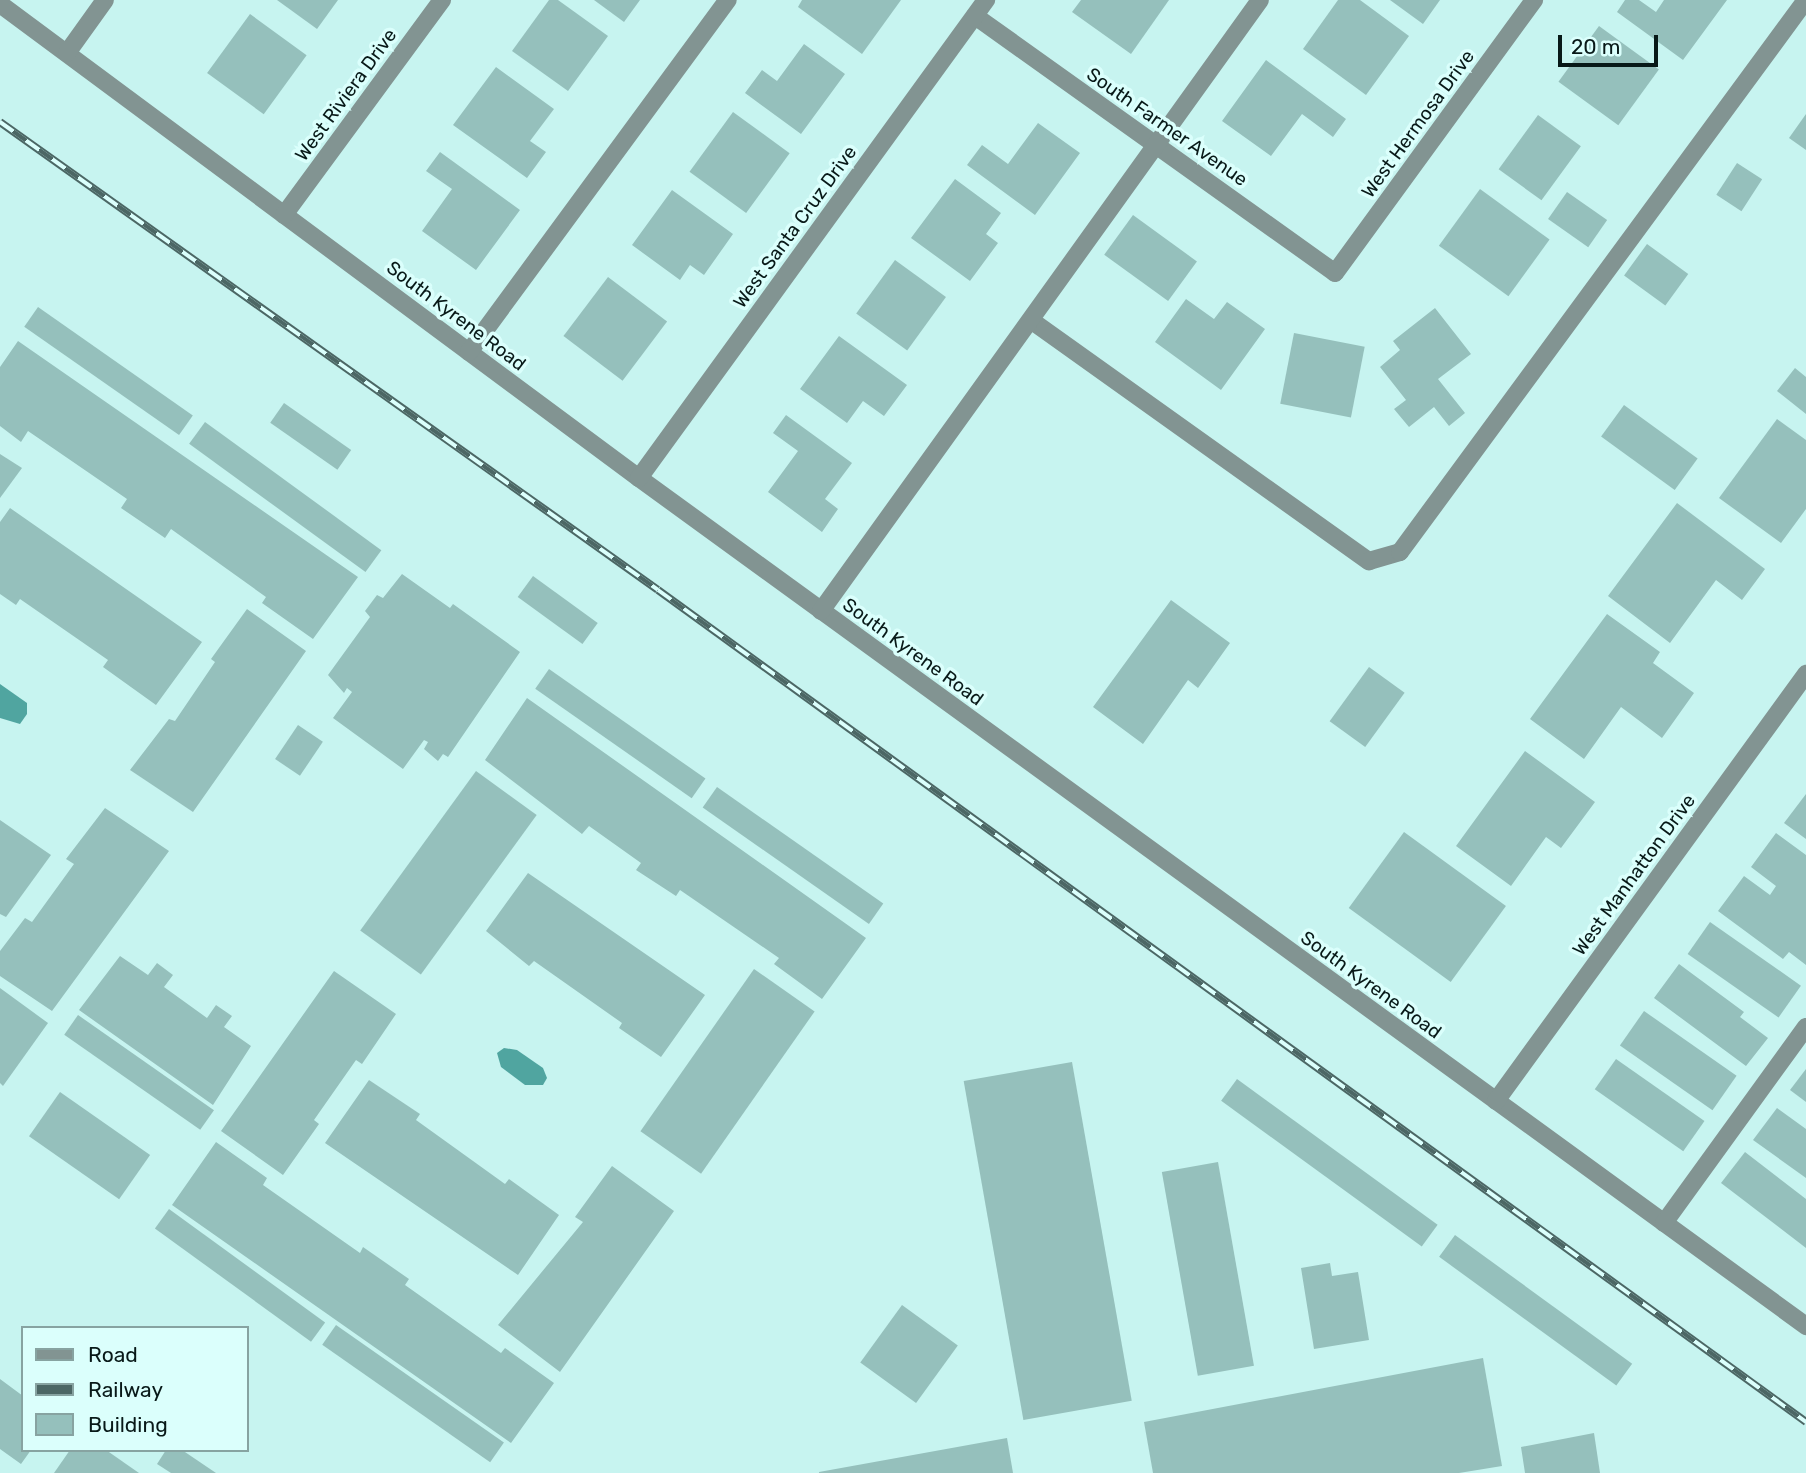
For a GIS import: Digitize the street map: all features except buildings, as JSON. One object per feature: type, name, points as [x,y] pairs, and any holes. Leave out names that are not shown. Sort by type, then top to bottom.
[{"type":"street","points":[[67,53],[105,0]]},
{"type":"street","name":"West Riviera Drive","points":[[284,215],[442,0]]},
{"type":"street","points":[[469,352],[728,0]]},
{"type":"street","name":"West Santa Cruz Drive","points":[[639,478],[986,0]]},
{"type":"street","points":[[821,611],[1158,147],[1261,0]]},
{"type":"street","name":"West Hermosa Drive","points":[[1335,273],[1534,0]]},
{"type":"street","points":[[1032,321],[1369,561],[1400,552],[1806,0]]},
{"type":"street","name":"South Kyrene Road","points":[[0,4],[639,478],[1806,1326]]},
{"type":"street","name":"South Farmer Avenue","points":[[975,16],[1335,273]]},
{"type":"street","name":"West Manhatton Drive","points":[[1496,1101],[1806,674]]},
{"type":"street","points":[[1664,1223],[1806,1027]]},
{"type":"water","points":[[0,684],[27,703],[27,714],[20,724],[0,718]]},
{"type":"water","points":[[504,1048],[517,1050],[543,1068],[547,1078],[543,1085],[525,1085],[501,1067],[497,1053]]},
{"type":"railway","points":[[0,122],[658,590],[1806,1422]]}]
